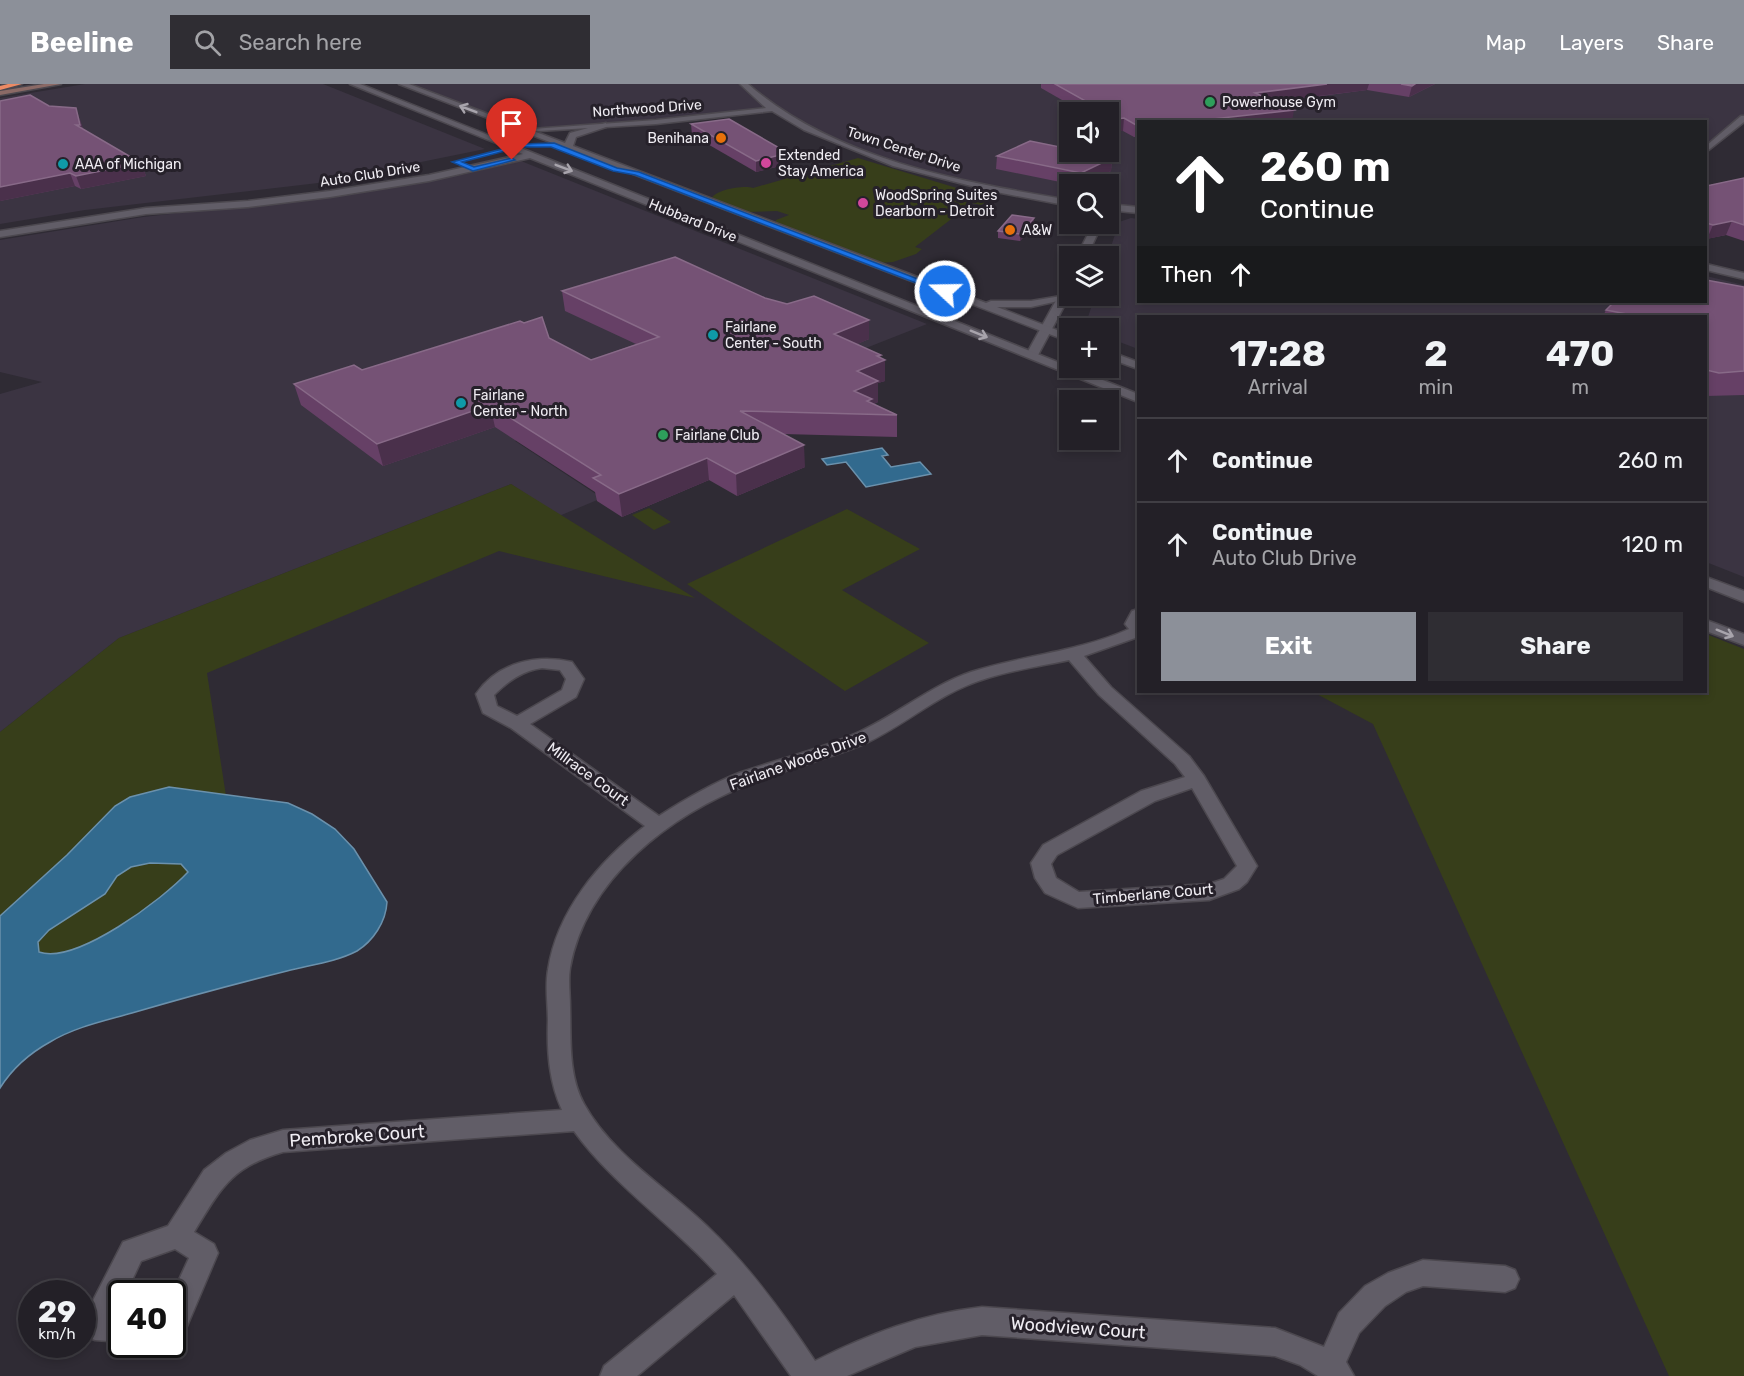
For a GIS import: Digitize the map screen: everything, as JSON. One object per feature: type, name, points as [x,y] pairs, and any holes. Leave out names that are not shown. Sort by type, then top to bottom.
[{"type":"highway","points":[[0,88],[18,84]]},
{"type":"main road","points":[[0,93],[57,84]]},
{"type":"street","name":"Hubbard Drive","points":[[354,84],[1137,398]]},
{"type":"street","points":[[364,84],[393,93],[405,90],[405,85]]},
{"type":"street","name":"Town Center Drive","points":[[744,84],[773,109],[828,138],[921,170],[1001,192],[1059,201]]},
{"type":"street","name":"Hubbard Drive","points":[[405,85],[1059,335]]},
{"type":"street","name":"Northwood Drive","points":[[412,108],[432,110],[482,130],[603,125],[773,109]]},
{"type":"street","points":[[1707,149],[1744,118]]},
{"type":"street","points":[[569,148],[569,139],[573,135],[603,125]]},
{"type":"street","name":"Auto Club Drive","points":[[0,234],[108,216],[210,205],[248,204],[332,190],[533,144],[552,145],[615,169],[637,174]]},
{"type":"street","name":"Auto Club Drive","points":[[332,190],[376,187],[473,169],[531,155]]},
{"type":"street","points":[[456,162],[473,169]]},
{"type":"street","points":[[376,187],[377,181],[391,176]]},
{"type":"street","points":[[585,176],[604,179],[665,203],[685,204],[701,199]]},
{"type":"street","points":[[1119,208],[1137,210]]},
{"type":"street","points":[[721,231],[735,224],[760,224],[795,237],[816,241]]},
{"type":"street","points":[[772,251],[791,254],[857,280],[880,280],[893,272]]},
{"type":"street","points":[[1707,267],[1744,276]]},
{"type":"street","points":[[962,298],[1021,305],[1059,298]]},
{"type":"street","points":[[1032,355],[1059,304]]},
{"type":"street","points":[[1119,358],[1137,366]]},
{"type":"street","points":[[1707,582],[1744,597]]},
{"type":"street","points":[[1707,625],[1744,640]]},
{"type":"street","name":"Fairlane Woods Drive","points":[[808,1376],[777,1327],[736,1276],[701,1238],[597,1142],[579,1120],[566,1095],[559,1062],[558,972],[564,948],[579,911],[601,878],[628,848],[658,825],[748,776],[861,739],[963,681],[992,671],[1092,650],[1137,626]]},
{"type":"street","name":"Timberlane Court","points":[[1073,654],[1105,692],[1182,760],[1197,780],[1247,866],[1241,878],[1226,888],[1209,892],[1078,900],[1059,893],[1045,881],[1041,863],[1050,850],[1148,796],[1197,780]]},
{"type":"street","name":"Millrace Court","points":[[518,724],[570,693],[575,679],[566,666],[547,661],[527,664],[499,679],[485,694],[489,709],[518,724],[658,825]]},
{"type":"street","name":"Pembroke Court","points":[[177,1236],[213,1178],[235,1161],[259,1148],[283,1141],[579,1120]]},
{"type":"street","points":[[118,1280],[132,1251],[177,1236],[205,1253],[186,1296]]},
{"type":"street","points":[[1335,1371],[1349,1323],[1375,1296],[1398,1282],[1424,1273],[1505,1280]]},
{"type":"street","points":[[614,1376],[736,1276]]},
{"type":"street","points":[[108,1300],[95,1326],[108,1327]]},
{"type":"street","name":"Woodview Court","points":[[817,1376],[902,1335],[942,1325],[982,1322],[1275,1342],[1306,1351],[1335,1371]]},
{"type":"shaded area","points":[[85,84],[323,84],[485,149],[318,183],[85,210],[0,224],[0,98]]},
{"type":"shaded area","points":[[403,84],[1744,84],[1744,118],[1707,149],[1707,120],[1137,120],[1137,210],[1119,208],[1119,174],[1059,174],[1059,201],[927,172],[855,148],[773,109],[522,130]]},
{"type":"shaded area","points":[[521,161],[927,324],[866,348],[851,342],[692,376],[515,441],[602,498],[559,516],[511,484],[119,638],[0,732],[0,394],[42,382],[0,372],[0,240],[143,217],[364,192],[466,174]]},
{"type":"shaded area","points":[[1131,218],[1137,219],[1137,303],[1707,303],[1707,276],[1744,285],[1744,577],[1707,562],[1707,315],[1137,315],[1137,349],[1119,342],[1119,318],[1088,318],[1092,306],[1119,306],[1119,246],[1111,246],[1115,234],[1119,234],[1119,222]]},
{"type":"green space","points":[[858,158],[961,191],[989,196],[991,199],[981,205],[972,203],[915,247],[922,249],[916,254],[893,262],[879,263],[776,224],[776,220],[789,215],[777,211],[748,212],[712,198],[730,189],[753,188]]},
{"type":"green space","points":[[511,484],[695,598],[499,551],[207,673],[226,796],[189,789],[130,797],[115,806],[67,855],[0,916],[0,732],[119,638]]},
{"type":"green space","points":[[649,508],[671,522],[654,530],[632,515]]},
{"type":"green space","points":[[847,509],[920,549],[842,590],[929,643],[845,691],[687,584]]},
{"type":"green space","points":[[1707,634],[1744,649],[1744,1376],[1669,1376],[1373,724],[1315,693],[1707,693]]},
{"type":"green space","points":[[150,863],[181,864],[188,872],[140,913],[96,940],[74,949],[55,953],[39,952],[38,942],[49,930],[105,894],[117,876],[131,867]]},
{"type":"water","points":[[882,448],[888,455],[882,456],[891,467],[920,462],[931,474],[866,487],[846,462],[827,465],[822,459]]},
{"type":"water","points":[[169,787],[288,803],[312,814],[335,829],[354,849],[387,902],[381,924],[363,947],[340,958],[190,997],[69,1032],[29,1056],[10,1074],[0,1088],[0,916],[67,855],[115,806],[130,797]],"holes":[[[150,863],[181,864],[188,872],[140,913],[118,927],[74,949],[55,953],[39,952],[38,942],[49,930],[105,894],[117,876],[131,867]]]},
{"type":"building","points":[[1055,84],[1327,84],[1255,93],[1294,110],[1203,120],[1137,120],[1137,125],[1124,118],[1119,119],[1119,102],[1087,102]]},
{"type":"building","name":"AAA of Michigan","points":[[30,95],[49,106],[76,108],[80,125],[76,125],[141,163],[76,176],[70,173],[0,187],[0,101]]},
{"type":"building","points":[[729,119],[788,153],[756,161],[691,124]]},
{"type":"building","points":[[1030,141],[1059,147],[1059,162],[1104,162],[1081,173],[997,156]]},
{"type":"building","points":[[1744,178],[1744,225],[1732,221],[1713,225],[1707,223],[1707,186]]},
{"type":"building","points":[[1012,215],[1034,218],[1020,234],[998,231]]},
{"type":"building","points":[[675,257],[765,298],[787,304],[814,296],[869,320],[834,334],[881,355],[877,356],[885,360],[857,371],[878,381],[854,391],[872,399],[867,401],[897,415],[740,411],[804,445],[736,474],[707,458],[619,494],[593,478],[601,475],[490,405],[377,444],[294,384],[354,365],[362,370],[520,321],[524,323],[542,317],[549,338],[591,360],[659,337],[562,291]]},
{"type":"building","points":[[1707,280],[1744,287],[1744,371],[1719,373],[1707,370],[1707,315],[1632,315],[1606,310],[1613,303],[1707,303]]},
{"type":"place","name":"Powerhouse Gym","points":[[1210,102]]},
{"type":"place","name":"Benihana","points":[[721,138]]},
{"type":"place","name":"Extended Stay America","points":[[766,163]]},
{"type":"place","name":"AAA of Michigan","points":[[63,164]]},
{"type":"place","name":"WoodSpring Suites Dearborn - Detroit","points":[[863,203]]},
{"type":"place","name":"A&W","points":[[1010,230]]},
{"type":"place","name":"Fairlane Center - South","points":[[713,335]]},
{"type":"place","name":"Fairlane Center - North","points":[[461,403]]},
{"type":"place","name":"Fairlane Club","points":[[663,435]]},
{"type":"route","points":[[512,160],[473,169],[456,162],[521,146],[543,143],[552,145],[615,169],[637,174],[945,291]]}]
